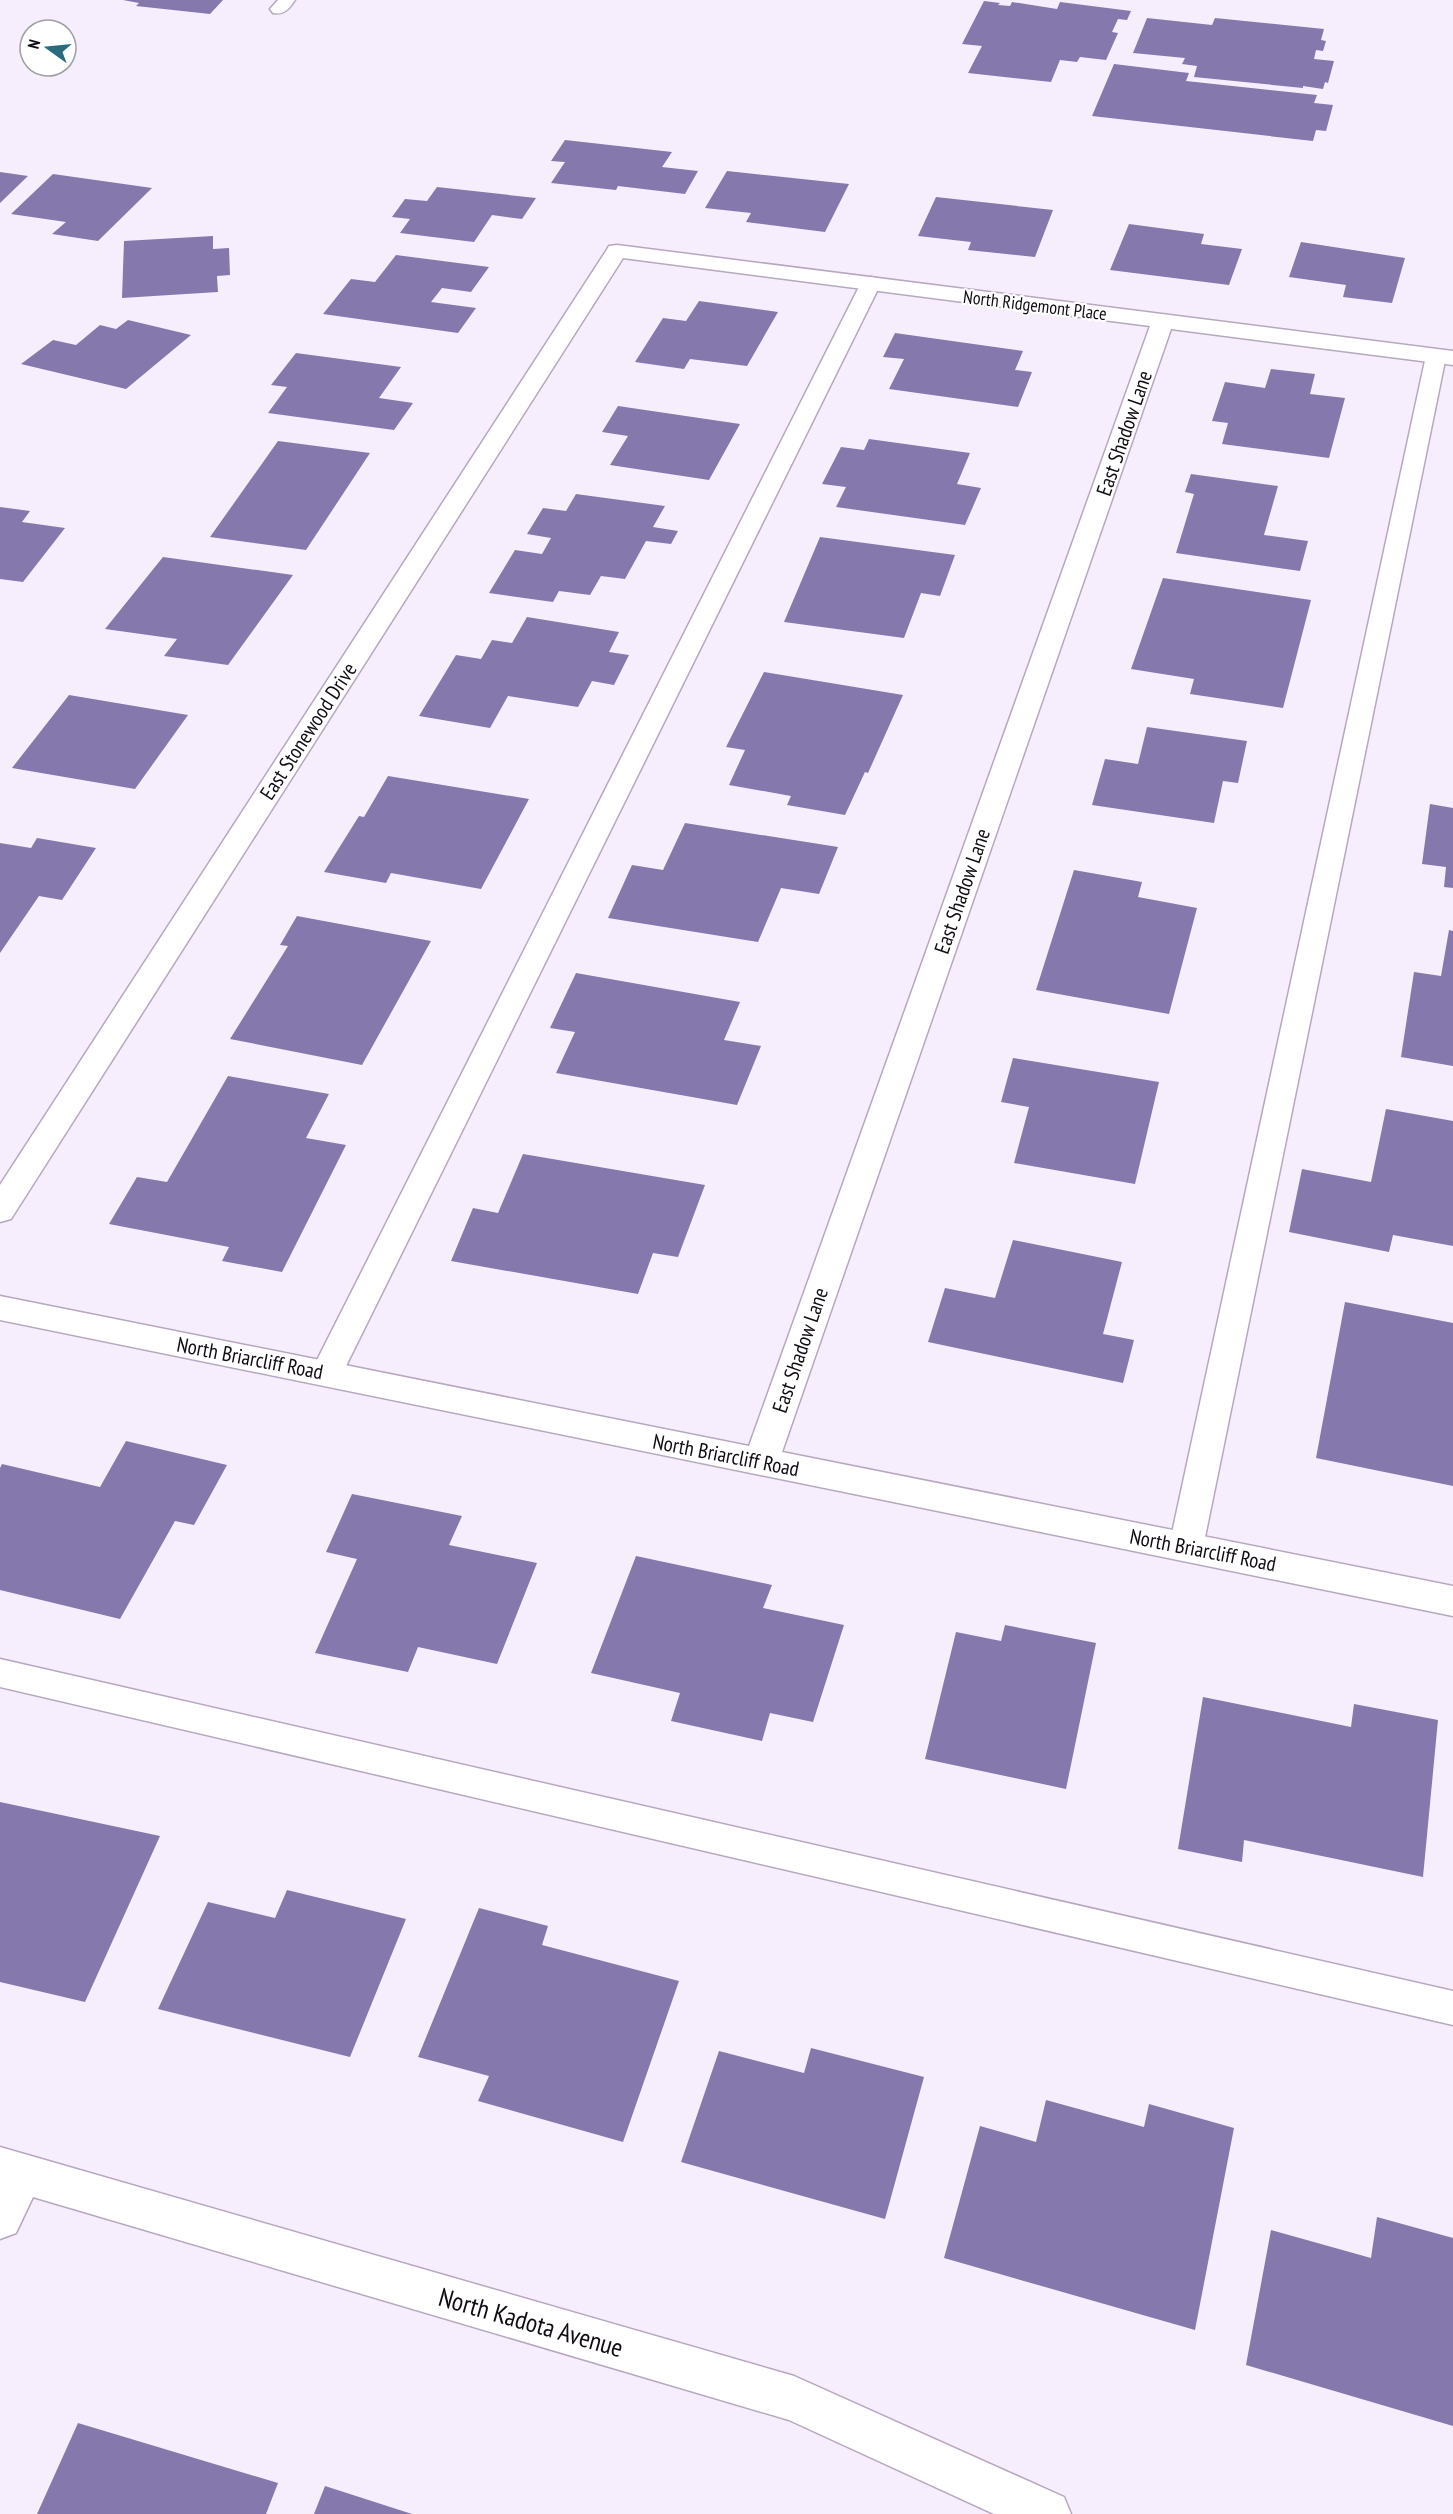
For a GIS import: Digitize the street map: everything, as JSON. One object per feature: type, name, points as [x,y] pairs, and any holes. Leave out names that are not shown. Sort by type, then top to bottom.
[{"type":"street","name":"North Ridgemont Place","points":[[617,251],[1444,357]]},
{"type":"street","name":"East Stonewood Drive","points":[[0,1211],[617,251]]},
{"type":"street","name":"East Shadow Lane","points":[[761,1462],[1163,321]]},
{"type":"street","name":"North Briarcliff Road","points":[[0,1308],[1453,1601]]},
{"type":"street","points":[[0,2218],[11,2170]]},
{"type":"street","name":"North Kadota Avenue","points":[[11,2170],[794,2399],[1047,2514]]},
{"type":"lane","points":[[326,1374],[871,284]]},
{"type":"lane","points":[[1186,1547],[1444,357]]},
{"type":"lane","points":[[0,1673],[1453,2008]]},
{"type":"building","points":[[123,0],[223,0],[210,14],[136,6],[139,3]]},
{"type":"building","points":[[984,1],[1000,3],[998,5],[1010,6],[1012,2],[1057,9],[1060,2],[1131,11],[1127,20],[1118,19],[1112,32],[1118,33],[1106,60],[1080,57],[1077,62],[1060,60],[1051,82],[968,73],[982,46],[962,44]]},
{"type":"building","points":[[1147,18],[1212,25],[1215,18],[1324,29],[1321,40],[1326,41],[1323,51],[1316,50],[1314,59],[1334,61],[1328,83],[1325,82],[1323,89],[1194,77],[1197,66],[1182,64],[1185,58],[1133,53]]},
{"type":"building","points":[[1114,64],[1189,73],[1186,81],[1317,95],[1314,103],[1333,105],[1326,131],[1316,130],[1313,141],[1092,116]]},
{"type":"building","points":[[565,140],[672,152],[662,167],[698,171],[685,194],[618,186],[616,190],[551,183],[565,162],[551,161]]},
{"type":"building","points":[[727,171],[849,184],[825,232],[746,222],[751,213],[705,208]]},
{"type":"building","points":[[0,172],[28,176],[0,203]]},
{"type":"building","points":[[53,174],[152,188],[98,241],[52,234],[66,222],[11,214]]},
{"type":"building","points":[[437,187],[536,198],[522,219],[492,215],[474,242],[400,233],[410,219],[392,217],[405,199],[427,201]]},
{"type":"building","points":[[936,197],[1053,210],[1035,257],[968,250],[971,242],[918,236]]},
{"type":"building","points":[[1129,224],[1204,234],[1201,244],[1242,249],[1229,285],[1110,270]]},
{"type":"building","points":[[213,236],[213,249],[229,248],[230,275],[217,276],[218,292],[122,298],[124,241]]},
{"type":"building","points":[[1301,242],[1405,258],[1392,303],[1343,297],[1346,285],[1289,277]]},
{"type":"building","points":[[396,255],[489,267],[471,292],[442,288],[431,302],[476,308],[458,333],[323,314],[351,279],[375,282]]},
{"type":"building","points":[[699,301],[778,312],[747,366],[690,359],[684,369],[635,362],[663,318],[686,321]]},
{"type":"building","points":[[128,320],[191,335],[126,389],[21,364],[53,340],[76,345],[100,325],[116,329]]},
{"type":"building","points":[[895,333],[1023,351],[1015,370],[1032,372],[1018,407],[889,389],[904,359],[883,357]]},
{"type":"building","points":[[296,353],[401,367],[379,398],[413,403],[394,430],[268,413],[287,387],[271,385]]},
{"type":"building","points":[[1271,369],[1315,374],[1310,394],[1345,398],[1329,458],[1222,444],[1228,423],[1212,421],[1225,382],[1265,388]]},
{"type":"building","points":[[618,406],[740,424],[709,480],[610,465],[628,436],[602,432]]},
{"type":"building","points":[[869,439],[970,453],[957,484],[981,488],[965,525],[836,507],[846,487],[822,484],[841,447],[864,450]]},
{"type":"building","points":[[278,441],[370,453],[306,550],[210,537]]},
{"type":"building","points":[[1191,474],[1278,486],[1264,535],[1308,541],[1300,571],[1176,553],[1194,494],[1185,492]]},
{"type":"building","points":[[576,494],[665,506],[653,527],[678,531],[671,544],[646,541],[625,579],[601,576],[590,595],[559,591],[553,602],[489,593],[515,550],[542,554],[551,538],[527,534],[543,508],[566,511]]},
{"type":"building","points":[[0,507],[30,511],[22,522],[65,528],[23,582],[0,579]]},
{"type":"building","points":[[820,537],[955,555],[940,596],[921,593],[904,638],[784,622]]},
{"type":"building","points":[[163,557],[293,575],[228,665],[164,656],[177,639],[105,629]]},
{"type":"building","points":[[1163,578],[1311,600],[1283,708],[1190,694],[1194,679],[1131,669]]},
{"type":"building","points":[[527,617],[619,632],[609,652],[629,655],[614,685],[592,681],[578,707],[508,696],[490,728],[419,716],[456,655],[481,659],[492,640],[512,643]]},
{"type":"building","points":[[764,672],[903,695],[868,773],[865,772],[845,815],[787,805],[791,796],[729,785],[745,750],[726,747]]},
{"type":"building","points":[[69,695],[188,715],[135,789],[12,768]]},
{"type":"building","points":[[1147,727],[1247,741],[1238,783],[1223,781],[1214,823],[1092,805],[1105,759],[1138,764]]},
{"type":"building","points":[[388,776],[529,799],[481,889],[391,873],[386,883],[324,872],[359,816],[364,817]]},
{"type":"building","points":[[1430,804],[1453,808],[1453,888],[1444,887],[1446,867],[1422,864]]},
{"type":"building","points":[[685,823],[838,847],[819,894],[781,888],[758,942],[608,918],[632,865],[663,870]]},
{"type":"building","points":[[37,838],[96,848],[62,900],[39,896],[0,953],[0,843],[31,848]]},
{"type":"building","points":[[1074,870],[1142,882],[1138,897],[1197,908],[1169,1014],[1036,990]]},
{"type":"building","points":[[297,916],[431,941],[362,1065],[230,1039],[288,946],[280,945]]},
{"type":"building","points":[[1449,930],[1453,931],[1453,1066],[1401,1057],[1414,972],[1441,976]]},
{"type":"building","points":[[576,973],[740,1002],[724,1040],[761,1046],[737,1105],[556,1073],[575,1032],[550,1028]]},
{"type":"building","points":[[1013,1058],[1159,1082],[1135,1184],[1014,1163],[1029,1107],[1001,1102]]},
{"type":"building","points":[[228,1076],[329,1094],[306,1138],[346,1145],[282,1272],[222,1261],[229,1247],[109,1224],[137,1177],[167,1182]]},
{"type":"building","points":[[1386,1109],[1453,1121],[1453,1246],[1393,1235],[1389,1252],[1289,1232],[1302,1169],[1371,1182]]},
{"type":"building","points":[[523,1154],[705,1185],[678,1257],[653,1253],[638,1294],[451,1261],[473,1208],[498,1213]]},
{"type":"building","points":[[1013,1240],[1122,1262],[1103,1334],[1134,1340],[1123,1383],[928,1342],[945,1288],[995,1298]]},
{"type":"building","points":[[1345,1302],[1453,1323],[1453,1486],[1316,1458]]},
{"type":"building","points":[[126,1441],[227,1465],[194,1525],[175,1521],[120,1619],[0,1590],[0,1468],[2,1464],[100,1487]]},
{"type":"building","points":[[352,1494],[462,1516],[449,1545],[537,1563],[497,1664],[418,1647],[408,1672],[315,1653],[357,1559],[326,1552]]},
{"type":"building","points":[[636,1556],[772,1585],[763,1608],[844,1625],[813,1722],[770,1713],[762,1741],[671,1721],[680,1693],[591,1673]]},
{"type":"building","points":[[1005,1625],[1096,1643],[1066,1789],[925,1759],[956,1632],[1001,1641]]},
{"type":"building","points":[[1203,1697],[1351,1727],[1354,1704],[1438,1720],[1423,1877],[1244,1840],[1242,1862],[1178,1849]]},
{"type":"building","points":[[0,1802],[160,1836],[85,2002],[0,1982]]},
{"type":"building","points":[[287,1890],[406,1919],[350,2057],[158,2009],[208,1902],[275,1918]]},
{"type":"building","points":[[479,1908],[548,1926],[542,1945],[679,1981],[623,2142],[478,2101],[489,2076],[418,2057]]},
{"type":"building","points":[[811,2048],[924,2077],[885,2219],[681,2162],[719,2051],[804,2073]]},
{"type":"building","points":[[1046,2100],[1144,2127],[1149,2104],[1234,2128],[1195,2330],[944,2258],[980,2126],[1036,2142]]},
{"type":"building","points":[[1377,2217],[1453,2238],[1453,2426],[1246,2365],[1271,2230],[1371,2258]]},
{"type":"building","points":[[78,2423],[278,2483],[266,2514],[37,2514]]},
{"type":"building","points":[[325,2486],[412,2514],[314,2514]]}]
